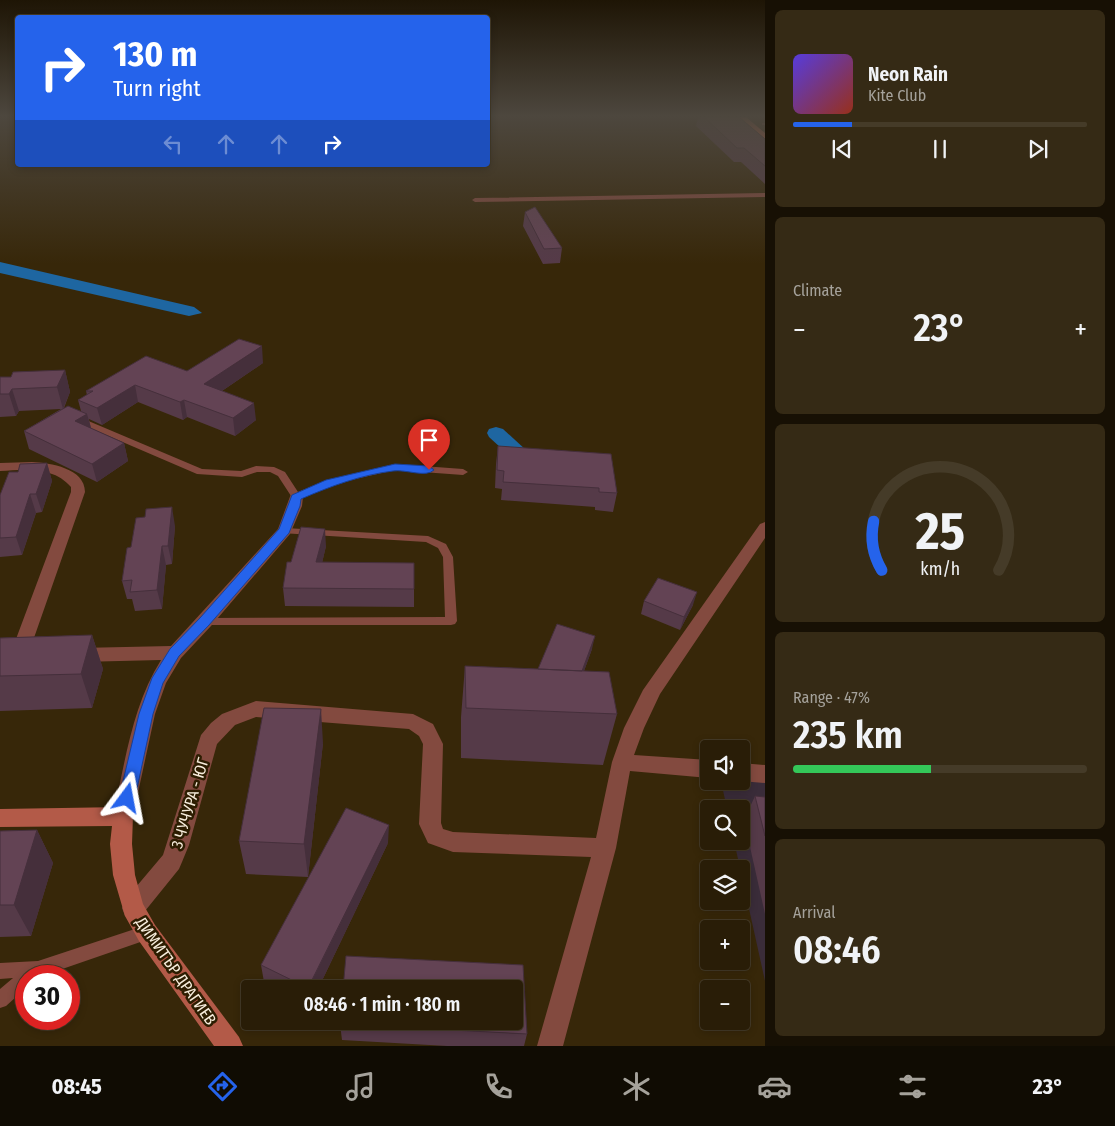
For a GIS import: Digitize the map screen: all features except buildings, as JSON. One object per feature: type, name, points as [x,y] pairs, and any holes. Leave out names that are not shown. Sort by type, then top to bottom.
[{"type":"street","points":[[0,466],[45,466],[67,475],[78,486],[78,492],[19,656]]},
{"type":"street","name":"ДИМИТЪР ДРАГИЕВ","points":[[230,1046],[147,933],[133,908],[124,875],[121,844],[123,816],[146,714],[157,682],[175,653],[205,622],[285,531],[293,513],[296,497]]},
{"type":"street","points":[[550,1046],[605,848],[622,762],[634,728],[652,690],[765,528]]},
{"type":"street","points":[[57,655],[175,653]]},
{"type":"street","points":[[0,657],[38,656]]},
{"type":"street","name":"3 ЧУЧУРА - ЮГ","points":[[133,908],[171,862],[178,845],[208,741],[226,721],[238,714],[256,710],[413,722],[426,730],[433,744],[430,824],[436,836],[453,842],[605,848]]},
{"type":"street","points":[[622,762],[700,768]]},
{"type":"street","points":[[750,773],[765,774]]},
{"type":"street","points":[[0,818],[123,816]]},
{"type":"lane","points":[[475,200],[765,195]]},
{"type":"lane","points":[[71,417],[200,472],[242,474],[256,469],[271,469],[282,474],[296,497],[330,482],[395,467],[463,472]]},
{"type":"lane","points":[[205,622],[451,621],[448,557],[442,546],[428,539],[285,531]]},
{"type":"lane","points":[[56,965],[147,933]]},
{"type":"lane","points":[[0,971],[15,972]]},
{"type":"lane","points":[[0,1000],[15,987]]},
{"type":"shaded area","points":[[750,779],[765,780],[765,981],[749,910],[750,860],[738,860],[736,850],[750,850],[750,800],[725,800],[723,790],[750,790]]},
{"type":"water","points":[[0,262],[194,307],[202,313],[189,316],[0,273]]},
{"type":"waterway","points":[[496,433],[532,466]]},
{"type":"route","points":[[127,798],[146,714],[157,682],[175,653],[205,622],[285,531],[295,506],[296,497],[330,482],[395,467],[429,470]]}]
